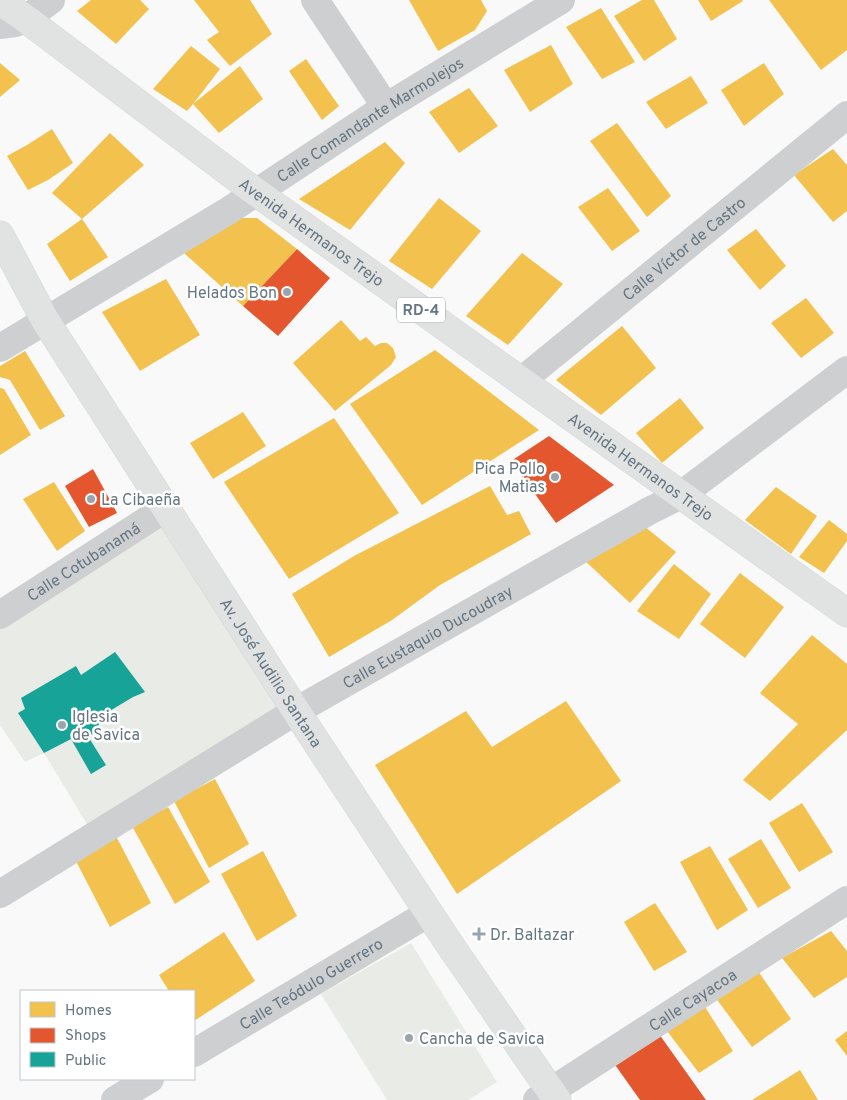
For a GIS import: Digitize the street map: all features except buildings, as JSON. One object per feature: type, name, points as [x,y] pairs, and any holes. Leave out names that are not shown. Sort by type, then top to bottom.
[{"type":"main road","name":"Avenida Hermanos Trejo","points":[[0,1],[13,22],[845,610]]},
{"type":"main road","name":"Av. José Audilio Santana","points":[[0,235],[45,320],[296,711],[548,1097]]},
{"type":"street","points":[[13,22],[50,0]]},
{"type":"street","points":[[315,0],[386,107]]},
{"type":"street","name":"Calle Comandante Marmolejos","points":[[0,348],[257,193],[386,107],[526,9],[561,0]]},
{"type":"street","name":"Calle Víctor de Castro","points":[[521,381],[847,116]]},
{"type":"street","name":"Calle Eustaquio Ducoudray","points":[[0,894],[296,711],[649,511],[681,495],[847,370]]},
{"type":"street","name":"Calle Cotubanamá","points":[[0,615],[166,508]]},
{"type":"street","name":"Calle Cayacoa","points":[[548,1097],[847,900]]},
{"type":"street","name":"Calle Teódulo Guerrero","points":[[195,1052],[428,913]]},
{"type":"street","points":[[115,1100],[148,1080]]},
{"type":"shaded area","points":[[166,508],[296,711],[94,836],[44,753],[25,762],[0,725],[0,615]]},
{"type":"shaded area","name":"Cancha de Savica","points":[[411,943],[497,1082],[468,1100],[387,1100],[321,994]]},
{"type":"place","name":"Helados Bon","points":[[287,292]]},
{"type":"place","name":"Pica Pollo Matias","points":[[555,477]]},
{"type":"place","name":"La Cibaeña","points":[[91,499]]},
{"type":"place","name":"Iglesia de Savica","points":[[62,725]]},
{"type":"place","name":"Dr. Baltazar","points":[[479,934]]},
{"type":"place","name":"Cancha de Savica","points":[[409,1038]]}]
